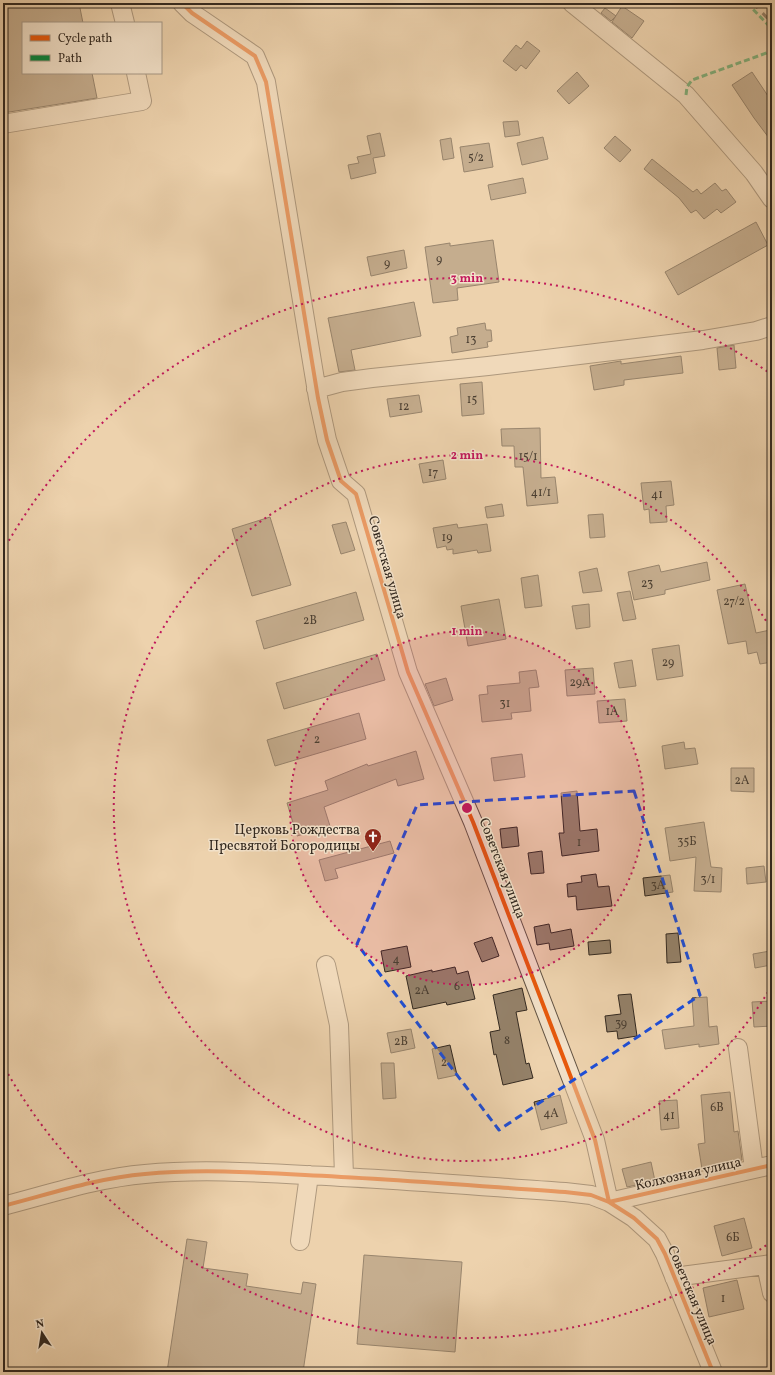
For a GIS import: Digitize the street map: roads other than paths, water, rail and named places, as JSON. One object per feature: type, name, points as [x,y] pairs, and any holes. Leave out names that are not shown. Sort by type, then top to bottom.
[{"type":"street","points":[[120,3],[125,22]]},
{"type":"street","points":[[182,3],[192,13],[255,56],[266,82],[316,389],[342,382],[372,378],[488,366],[696,341],[756,331],[772,326]]},
{"type":"street","points":[[572,3],[686,95],[754,173],[772,199]]},
{"type":"street","points":[[3,124],[142,101],[136,74]]},
{"type":"street","name":"Советская улица","points":[[316,389],[327,440],[341,481],[356,494],[408,672],[473,822],[595,1140],[609,1202]]},
{"type":"street","points":[[326,965],[339,1025],[344,1176]]},
{"type":"street","points":[[738,1048],[754,1169]]},
{"type":"street","name":"Колхозная улица","points":[[609,1202],[772,1165]]},
{"type":"street","name":"Советская улица","points":[[3,1206],[102,1181],[144,1174],[200,1172],[344,1176],[580,1193],[593,1196],[609,1202],[634,1218],[657,1239],[674,1276],[713,1372]]},
{"type":"street","points":[[300,1241],[309,1175]]},
{"type":"street","points":[[674,1276],[769,1265],[772,1292]]},
{"type":"railway","points":[[753,3],[772,23]]},
{"type":"place","name":"Церковь Рождества Пресвятой Богородицы","points":[[373,852]]}]
